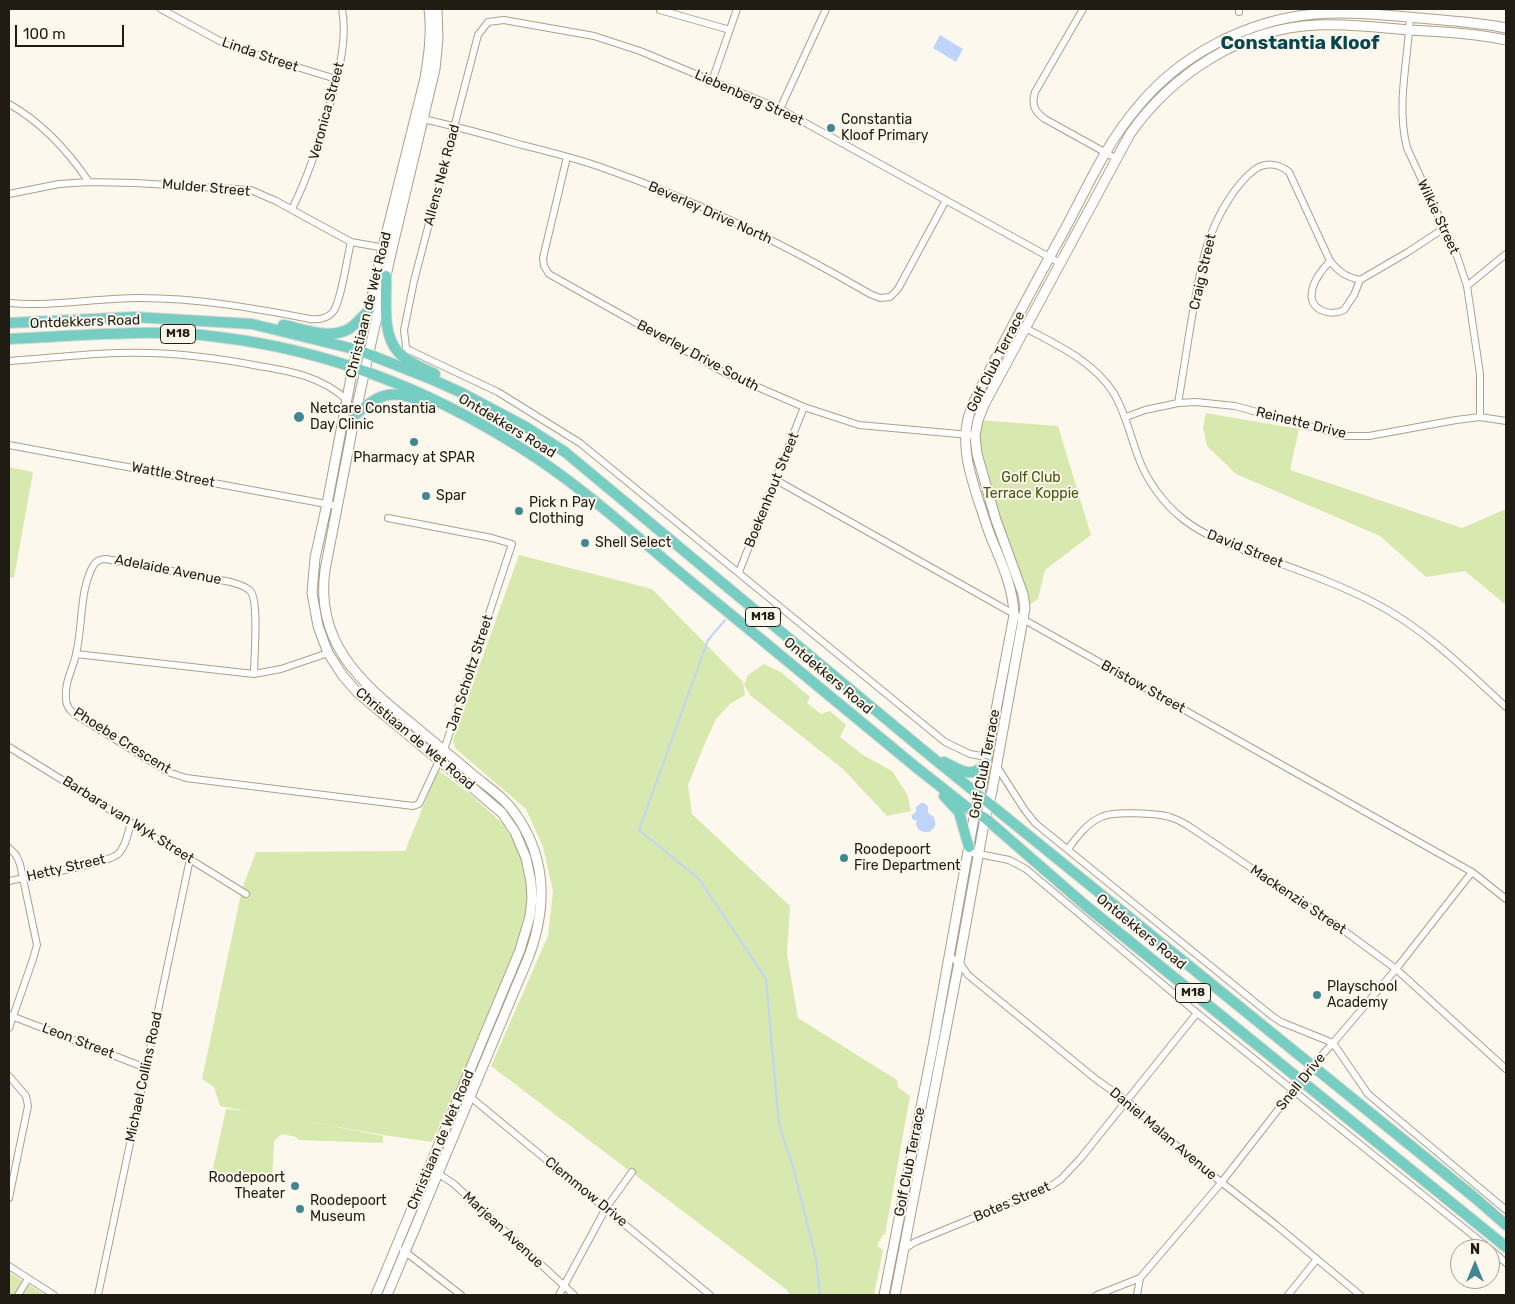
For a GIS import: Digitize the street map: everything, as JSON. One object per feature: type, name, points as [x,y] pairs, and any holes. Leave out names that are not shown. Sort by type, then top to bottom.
[{"type":"main road","points":[[386,276],[389,334],[397,351],[413,363],[502,409],[526,427]]},
{"type":"main road","points":[[252,324],[282,324],[318,333],[334,334],[350,328],[369,310]]},
{"type":"main road","name":"Ontdekkers Road","points":[[9,322],[134,317],[252,324],[370,354],[460,392],[526,427],[565,452],[979,796],[1474,1197],[1506,1225]]},
{"type":"main road","name":"Ontdekkers Road","points":[[9,339],[142,333],[218,336],[280,348],[366,371],[410,389],[460,412],[523,449],[585,494],[917,768],[985,818],[1085,905],[1506,1247]]},
{"type":"main road","points":[[355,415],[374,400],[396,394],[460,412]]},
{"type":"main road","points":[[922,749],[966,772],[973,773],[990,761]]},
{"type":"main road","points":[[917,768],[959,812],[969,849]]},
{"type":"street","name":"Linda Street","points":[[161,9],[229,46],[336,80]]},
{"type":"street","name":"Veronica Street","points":[[292,209],[305,184],[314,160],[336,80],[345,33],[342,9]]},
{"type":"street","name":"Christiaan de Wet Road","points":[[419,118],[430,51],[431,27],[429,9]]},
{"type":"street","name":"Christiaan de Wet Road","points":[[387,1295],[438,1174],[526,934],[530,916],[531,882],[526,858],[515,832],[502,813],[357,692],[343,676],[328,653],[318,626],[312,593],[315,558],[353,367],[387,248],[419,118],[435,69],[438,40],[437,9]]},
{"type":"street","points":[[712,81],[737,9]]},
{"type":"street","points":[[780,110],[826,9]]},
{"type":"street","points":[[1083,9],[1035,92],[1034,105],[1038,114],[1045,119],[1117,159]]},
{"type":"street","points":[[660,10],[730,30]]},
{"type":"street","points":[[1352,25],[1354,11]]},
{"type":"street","name":"Golf Club Terrace","points":[[895,1295],[898,1249],[975,812],[990,761],[1025,608],[1023,594],[986,489],[970,435],[968,416],[972,406],[1106,152],[1135,109],[1168,75],[1225,38],[1263,24],[1293,16],[1354,11],[1476,23],[1506,28]]},
{"type":"street","name":"Wilkie Street","points":[[1410,17],[1403,87],[1403,130],[1407,148],[1457,256],[1467,286],[1480,374],[1480,417]]},
{"type":"street","name":"Liebenberg Street","points":[[478,35],[484,25],[495,20],[515,21],[585,34],[640,52],[780,110],[1060,263]]},
{"type":"street","name":"Golf Club Terrace","points":[[884,1295],[898,1249],[961,968],[988,803],[990,761],[1014,615],[1014,602],[1010,585],[990,534],[966,454],[970,435],[985,404],[1130,134],[1155,103],[1181,79],[1217,55],[1256,38],[1290,28],[1316,25],[1352,25],[1460,33],[1506,40]]},
{"type":"street","name":"Allens Nek Road","points":[[407,315],[414,281],[478,35]]},
{"type":"street","points":[[9,104],[38,124],[67,153],[89,182]]},
{"type":"street","name":"Beverley Drive North","points":[[419,118],[605,168],[695,204],[766,236],[880,298],[890,297],[898,289],[946,200]]},
{"type":"street","name":"Beverley Drive South","points":[[567,157],[543,258],[544,266],[549,274],[725,373],[804,407],[859,425],[970,435]]},
{"type":"street","name":"Craig Street","points":[[1178,403],[1200,268],[1206,243],[1216,221],[1236,189],[1244,179],[1258,168],[1274,164],[1289,172],[1330,261],[1345,275],[1360,280]]},
{"type":"street","name":"Mulder Street","points":[[9,194],[40,187],[89,182],[251,190],[292,209],[351,242],[387,248]]},
{"type":"street","points":[[1330,261],[1319,274],[1311,293],[1312,299],[1321,310],[1331,313],[1344,310],[1354,295],[1360,280],[1443,229]]},
{"type":"street","name":"Ontdekkers Road","points":[[9,303],[33,304],[139,298],[185,300],[231,304],[310,319],[320,319],[329,316],[337,306],[351,242]]},
{"type":"street","name":"Christiaan de Wet Road","points":[[376,1295],[428,1171],[466,1094],[535,940],[542,903],[538,862],[530,840],[514,811],[361,680],[345,659],[336,643],[328,621],[323,585],[355,415],[386,276],[387,248]]},
{"type":"street","points":[[1467,286],[1506,254]]},
{"type":"street","name":"Ontdekkers Road","points":[[407,315],[404,338],[406,348],[498,392],[580,443],[945,742],[956,749],[990,761],[1035,823],[1272,1016],[1281,1022],[1333,1043]]},
{"type":"street","name":"David Street","points":[[1016,323],[1074,354],[1098,373],[1113,392],[1126,416],[1138,458],[1146,474],[1168,505],[1182,518],[1201,532],[1218,540],[1308,574],[1373,602],[1424,634],[1506,707]]},
{"type":"street","points":[[9,361],[134,353],[172,354],[224,359],[280,369],[310,377],[338,392],[346,400]]},
{"type":"street","name":"Reinette Drive","points":[[1126,416],[1178,403],[1196,402],[1235,406],[1345,436],[1369,436],[1480,417],[1506,421]]},
{"type":"street","name":"Boekenhout Street","points":[[739,572],[804,407]]},
{"type":"street","name":"Wattle Street","points":[[9,445],[337,506]]},
{"type":"street","name":"Bristow Street","points":[[776,480],[1472,872],[1506,899]]},
{"type":"street","name":"Jan Scholtz Street","points":[[388,518],[512,544],[444,750],[438,759],[422,799]]},
{"type":"street","name":"Adelaide Avenue","points":[[76,654],[86,588],[90,574],[97,561],[106,559],[230,582],[247,588],[252,592],[255,607],[254,674]]},
{"type":"street","points":[[76,654],[254,674],[274,670],[328,653]]},
{"type":"street","name":"Phoebe Crescent","points":[[76,654],[66,691],[66,703],[70,710],[89,724],[177,776],[194,780],[413,806],[419,804],[422,799]]},
{"type":"street","name":"Barbara van Wyk Street","points":[[9,747],[246,894]]},
{"type":"street","name":"Mackenzie Street","points":[[1068,849],[1091,823],[1102,816],[1132,814],[1170,817],[1200,832],[1335,924],[1396,969],[1506,1069]]},
{"type":"street","name":"Hetty Street","points":[[9,881],[97,862],[115,856],[122,850],[132,823]]},
{"type":"street","points":[[9,848],[18,860],[24,878],[36,945],[33,959],[11,1016],[9,1028]]},
{"type":"street","name":"Ontdekkers Road","points":[[969,849],[1009,860],[1026,870],[1197,1012],[1478,1239]]},
{"type":"street","name":"Michael Collins Road","points":[[98,1295],[190,859]]},
{"type":"street","name":"Snell Drive","points":[[1140,1278],[1221,1183],[1312,1066],[1396,969],[1472,872]]},
{"type":"street","name":"Daniel Malan Avenue","points":[[949,957],[1097,1080],[1127,1102],[1189,1158],[1360,1295]]},
{"type":"street","name":"Daniel Malan Avenue","points":[[947,967],[961,968]]},
{"type":"street","name":"Botes Street","points":[[898,1249],[1039,1192],[1056,1183],[1074,1167],[1197,1012]]},
{"type":"street","name":"Leon Street","points":[[11,1016],[146,1068]]},
{"type":"street","points":[[1333,1043],[1372,1098],[1506,1210]]},
{"type":"street","points":[[9,1076],[26,1096],[28,1106],[9,1198]]},
{"type":"street","name":"Clemmow Drive","points":[[466,1094],[710,1295]]},
{"type":"street","name":"Marjean Avenue","points":[[428,1171],[438,1174],[454,1184],[574,1295]]},
{"type":"street","points":[[559,1295],[606,1208],[632,1172]]},
{"type":"street","points":[[396,1247],[406,1251],[461,1295]]},
{"type":"street","points":[[1288,1295],[1317,1259]]},
{"type":"street","points":[[9,1266],[54,1295]]},
{"type":"street","points":[[1097,1295],[1140,1278]]},
{"type":"street","points":[[1137,1295],[1140,1278]]},
{"type":"street","points":[[18,1295],[28,1279]]},
{"type":"green space","points":[[1206,413],[1299,429],[1290,470],[1462,528],[1506,509],[1506,605],[1465,571],[1426,577],[1380,536],[1236,474],[1207,446],[1203,427]]},
{"type":"green space","name":"Golf Club Terrace Koppie","points":[[978,420],[1058,426],[1091,535],[1045,570],[1038,599],[1025,608],[977,454]]},
{"type":"green space","points":[[9,467],[33,472],[14,578],[9,577]]},
{"type":"green space","points":[[519,555],[652,589],[743,682],[745,695],[730,704],[716,719],[688,785],[692,814],[790,906],[787,954],[798,1018],[897,1080],[898,1087],[910,1096],[885,1235],[883,1234],[877,1246],[883,1250],[874,1295],[790,1295],[787,1290],[491,1066],[548,936],[553,891],[543,847],[526,809],[456,749],[453,740]]},
{"type":"green space","points":[[764,664],[781,672],[810,697],[807,703],[821,714],[830,711],[846,725],[840,737],[863,755],[892,771],[907,794],[911,811],[887,816],[843,769],[750,695],[744,685],[748,675]]},
{"type":"green space","points":[[438,770],[470,794],[501,822],[517,845],[526,869],[528,903],[518,952],[432,1142],[300,1120],[383,1136],[383,1143],[299,1140],[296,1137],[282,1134],[274,1141],[272,1180],[212,1173],[226,1109],[245,1111],[220,1106],[214,1087],[202,1079],[242,889],[256,852],[405,851]]},
{"type":"green space","points":[[9,1272],[45,1295],[9,1295]]},
{"type":"water","points":[[940,35],[963,49],[956,62],[933,48]]},
{"type":"water","points":[[921,803],[928,806],[928,813],[933,816],[935,821],[933,829],[929,832],[919,830],[916,824],[917,821],[912,819],[912,815],[916,812],[916,807]]},
{"type":"waterway","points":[[725,620],[708,640],[639,830],[699,879],[766,979],[779,1125],[794,1170],[816,1258],[820,1295]]},
{"type":"place","name":"Constantia Kloof Primary","points":[[831,128]]},
{"type":"place","name":"Netcare Constantia Day Clinic","points":[[299,417]]},
{"type":"place","name":"Pharmacy at SPAR","points":[[414,442]]},
{"type":"place","name":"Spar","points":[[426,496]]},
{"type":"place","name":"Pick n Pay Clothing","points":[[519,511]]},
{"type":"place","name":"Shell Select","points":[[585,543]]},
{"type":"place","name":"Roodepoort Fire Department","points":[[844,858]]},
{"type":"place","name":"Playschool Academy","points":[[1317,995]]},
{"type":"place","name":"Roodepoort Theater","points":[[295,1186]]},
{"type":"place","name":"Roodepoort Museum","points":[[300,1209]]},
{"type":"district","name":"Constantia Kloof","points":[[1300,44]]}]
